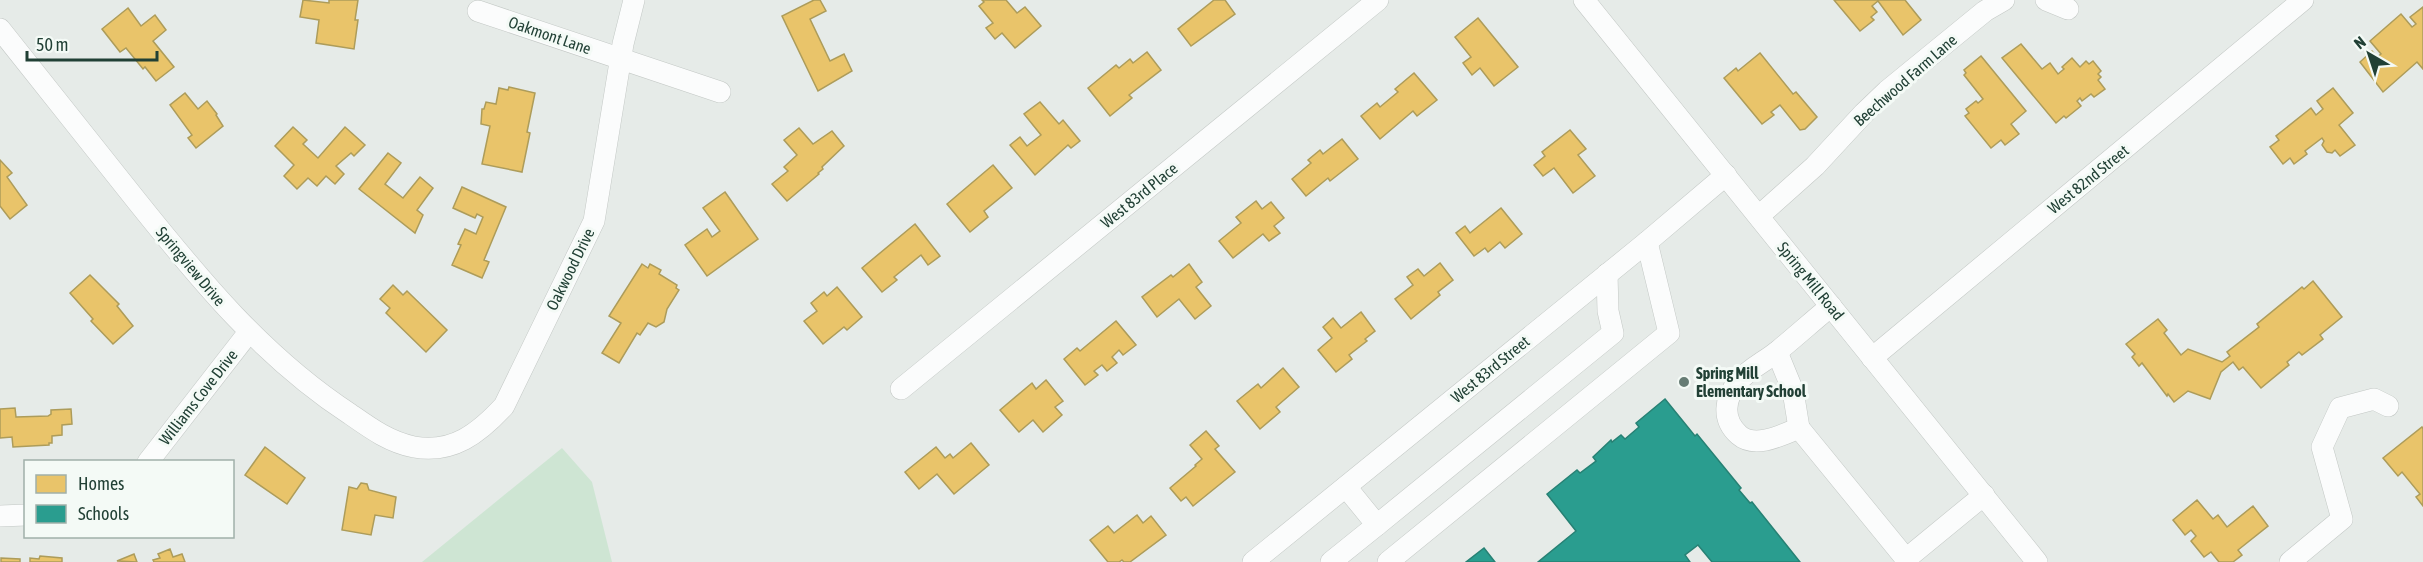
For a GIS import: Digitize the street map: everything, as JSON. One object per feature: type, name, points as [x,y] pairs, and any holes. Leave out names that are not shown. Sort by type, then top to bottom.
[{"type":"street","name":"Oakwood Drive","points":[[428,448],[452,444],[467,438],[494,419],[504,406],[594,221],[621,59],[634,0]]},
{"type":"street","name":"West 83rd Place","points":[[901,389],[1378,0]]},
{"type":"street","name":"Spring Mill Road","points":[[1584,0],[2037,562]]},
{"type":"street","name":"Beechwood Farm Lane","points":[[1758,216],[1815,166],[1887,91],[1985,11],[2004,0]]},
{"type":"street","points":[[2046,0],[2068,9]]},
{"type":"street","name":"West 82nd Street","points":[[1872,358],[2303,0]]},
{"type":"street","name":"Oakmont Lane","points":[[478,10],[720,92]]},
{"type":"street","name":"Springview Drive","points":[[0,29],[196,275],[249,332],[309,385],[380,434],[400,443],[428,448]]},
{"type":"street","name":"West 83rd Street","points":[[1253,562],[1647,242],[1726,175]]},
{"type":"street","points":[[1388,562],[1669,333],[1647,242]]},
{"type":"street","points":[[1331,562],[1613,333],[1608,311],[1607,274]]},
{"type":"street","points":[[1571,304],[1608,311]]},
{"type":"street","points":[[1799,428],[1781,436],[1754,441],[1739,435],[1728,420],[1726,406],[1739,381],[1830,306]]},
{"type":"street","name":"Williams Cove Drive","points":[[150,460],[249,332]]},
{"type":"street","points":[[1777,352],[1792,391],[1799,428],[1905,561],[1984,495]]},
{"type":"street","points":[[2290,562],[2342,519],[2322,447],[2340,408],[2374,399],[2388,406]]},
{"type":"street","points":[[1346,487],[1377,525]]},
{"type":"street","points":[[0,516],[24,514]]},
{"type":"green space","points":[[562,448],[592,482],[612,562],[422,562]]},
{"type":"building: Homes","points":[[303,0],[329,3],[329,0],[358,0],[354,49],[316,43],[319,20],[300,17]]},
{"type":"building: Homes","points":[[814,0],[820,0],[826,11],[810,19],[830,61],[844,54],[852,71],[818,91],[782,16]]},
{"type":"building: Homes","points":[[982,0],[1006,0],[1017,13],[1025,7],[1041,26],[1015,48],[1002,33],[995,39],[986,28],[993,23],[979,6],[984,2]]},
{"type":"building: Homes","points":[[1214,0],[1225,0],[1235,14],[1191,46],[1178,29]]},
{"type":"building: Homes","points":[[1834,0],[1905,0],[1921,20],[1903,35],[1878,1],[1872,6],[1877,12],[1871,17],[1874,20],[1860,31]]},
{"type":"building: Homes","points":[[2423,7],[2423,69],[2417,62],[2383,92],[2360,62],[2372,51],[2377,57],[2381,54],[2370,41],[2401,14],[2412,27],[2416,24],[2410,17]]},
{"type":"building: Homes","points":[[128,8],[141,26],[155,15],[166,30],[153,41],[174,67],[156,81],[126,48],[120,52],[102,29]]},
{"type":"building: Homes","points":[[1478,18],[1518,67],[1494,86],[1480,68],[1472,75],[1463,63],[1471,57],[1455,37]]},
{"type":"building: Homes","points":[[2021,44],[2042,69],[2050,63],[2058,74],[2072,58],[2080,67],[2086,61],[2089,64],[2093,61],[2101,71],[2098,74],[2101,77],[2098,80],[2105,89],[2094,97],[2091,94],[2082,101],[2080,98],[2077,101],[2081,106],[2056,123],[2002,58]]},
{"type":"building: Homes","points":[[1147,52],[1161,70],[1129,95],[1132,98],[1110,116],[1088,88],[1116,65],[1119,68],[1130,59],[1133,63]]},
{"type":"building: Homes","points":[[1760,53],[1793,94],[1796,92],[1817,117],[1805,129],[1800,130],[1780,105],[1771,112],[1774,115],[1762,124],[1724,78],[1736,68],[1738,71]]},
{"type":"building: Homes","points":[[1981,56],[2026,111],[2011,124],[2019,134],[2005,145],[2001,140],[1991,148],[1965,116],[1969,113],[1966,109],[1976,101],[1978,103],[1983,99],[1964,75],[1966,73],[1964,70]]},
{"type":"building: Homes","points":[[1414,73],[1437,100],[1417,116],[1413,111],[1380,139],[1361,116],[1377,103],[1380,107],[1398,92],[1395,89]]},
{"type":"building: Homes","points":[[509,87],[535,93],[522,172],[482,164],[490,126],[481,124],[482,109],[486,102],[496,104],[499,88],[508,90]]},
{"type":"building: Homes","points":[[2333,88],[2353,113],[2339,125],[2355,145],[2340,156],[2335,150],[2332,153],[2327,152],[2322,145],[2324,141],[2322,138],[2305,151],[2307,154],[2294,164],[2290,158],[2283,164],[2270,147],[2279,140],[2276,136],[2311,108],[2316,115],[2323,109],[2317,101]]},
{"type":"building: Homes","points":[[185,93],[198,109],[207,101],[223,126],[196,148],[188,138],[192,135],[170,105]]},
{"type":"building: Homes","points":[[1040,102],[1059,124],[1063,120],[1080,141],[1071,148],[1068,145],[1035,175],[1010,145],[1020,137],[1027,146],[1041,135],[1024,114]]},
{"type":"building: Homes","points":[[293,127],[307,140],[303,144],[318,158],[345,127],[365,145],[354,156],[351,153],[336,166],[344,174],[335,184],[326,176],[317,186],[308,178],[297,189],[284,176],[294,165],[275,146]]},
{"type":"building: Homes","points":[[799,128],[813,144],[832,131],[844,146],[822,167],[819,174],[787,201],[772,184],[788,171],[784,167],[797,155],[784,140]]},
{"type":"building: Homes","points":[[1570,130],[1586,149],[1578,155],[1595,176],[1573,193],[1554,168],[1543,176],[1534,165],[1545,156],[1542,152]]},
{"type":"building: Homes","points":[[1342,139],[1358,159],[1330,181],[1328,178],[1306,196],[1292,179],[1311,163],[1308,160],[1320,150],[1323,154]]},
{"type":"building: Homes","points":[[388,153],[401,163],[385,184],[403,198],[420,177],[433,188],[417,210],[423,215],[415,233],[359,189]]},
{"type":"building: Homes","points":[[0,160],[12,173],[7,177],[27,205],[10,219],[0,206]]},
{"type":"building: Homes","points":[[993,165],[1012,188],[984,211],[988,217],[970,232],[947,204]]},
{"type":"building: Homes","points":[[462,187],[506,207],[484,260],[489,262],[482,278],[452,265],[465,229],[476,234],[483,217],[477,214],[475,218],[453,208]]},
{"type":"building: Homes","points":[[725,192],[758,239],[707,276],[685,245],[707,229],[712,237],[720,231],[703,208]]},
{"type":"building: Homes","points":[[1256,201],[1262,209],[1271,202],[1284,218],[1274,226],[1280,233],[1269,241],[1263,234],[1233,258],[1219,241],[1241,223],[1236,217]]},
{"type":"building: Homes","points":[[1501,208],[1522,234],[1505,248],[1500,242],[1488,252],[1485,248],[1474,256],[1456,233],[1465,226],[1470,233]]},
{"type":"building: Homes","points":[[915,224],[940,256],[928,265],[921,255],[894,277],[897,280],[882,292],[862,268]]},
{"type":"building: Homes","points":[[1440,263],[1453,280],[1438,292],[1440,295],[1411,319],[1395,299],[1413,285],[1407,277],[1418,269],[1424,276]]},
{"type":"building: Homes","points":[[642,264],[648,268],[650,264],[661,270],[659,274],[677,285],[676,288],[679,290],[667,309],[664,322],[656,327],[648,323],[640,335],[637,333],[619,363],[602,353],[621,323],[609,316]]},
{"type":"building: Homes","points":[[1189,264],[1202,282],[1196,287],[1211,306],[1195,319],[1179,299],[1157,317],[1142,297]]},
{"type":"building: Homes","points":[[90,275],[119,304],[117,306],[133,326],[113,344],[91,321],[93,319],[70,293]]},
{"type":"building: Homes","points":[[2313,281],[2342,317],[2320,335],[2323,339],[2302,355],[2299,352],[2287,362],[2289,365],[2261,388],[2243,367],[2239,370],[2233,362],[2221,372],[2210,399],[2188,391],[2174,402],[2142,363],[2139,366],[2132,357],[2135,354],[2126,344],[2158,319],[2167,330],[2164,333],[2181,355],[2188,349],[2222,362],[2230,356],[2227,352],[2259,327],[2257,324],[2302,287],[2304,289]]},
{"type":"building: Homes","points":[[393,285],[403,295],[407,291],[447,330],[426,352],[386,313],[390,308],[380,299]]},
{"type":"building: Homes","points":[[837,287],[862,317],[847,330],[844,327],[823,344],[804,321],[817,311],[811,303],[824,292],[827,296]]},
{"type":"building: Homes","points":[[1361,312],[1375,331],[1365,339],[1367,341],[1349,355],[1352,359],[1336,372],[1318,350],[1332,338],[1323,327],[1333,318],[1341,328]]},
{"type":"building: Homes","points":[[1116,321],[1136,345],[1123,355],[1119,350],[1112,357],[1117,363],[1107,371],[1102,365],[1094,371],[1098,375],[1085,385],[1064,359],[1077,348],[1080,351]]},
{"type":"building: Homes","points":[[1283,368],[1299,387],[1276,407],[1280,412],[1260,429],[1237,401],[1258,384],[1261,388]]},
{"type":"building: Homes","points":[[1046,380],[1063,401],[1055,407],[1062,415],[1043,432],[1033,420],[1019,432],[1000,410],[1032,383],[1036,389]]},
{"type":"building: Homes","points":[[15,408],[16,417],[48,416],[51,410],[71,409],[72,424],[62,425],[62,435],[52,436],[52,443],[49,445],[13,447],[12,437],[0,438],[0,409]]},
{"type":"building: Homes","points":[[2422,427],[2423,506],[2416,497],[2420,494],[2402,472],[2398,476],[2383,458]]},
{"type":"building: Homes","points":[[1206,431],[1219,446],[1215,449],[1235,472],[1193,506],[1186,497],[1181,501],[1170,488],[1202,459],[1190,445]]},
{"type":"building: Homes","points":[[971,443],[989,465],[954,494],[937,474],[919,489],[905,472],[936,447],[945,458],[950,454],[953,458]]},
{"type":"building: Homes","points":[[265,447],[305,478],[287,504],[245,475]]},
{"type":"building: Homes","points":[[361,483],[367,484],[369,490],[396,497],[393,518],[375,515],[371,535],[342,530],[349,487],[357,489]]},
{"type":"building: Homes","points":[[2197,500],[2213,519],[2218,515],[2227,527],[2253,506],[2268,526],[2238,550],[2242,555],[2233,562],[2219,562],[2211,552],[2204,557],[2191,541],[2196,536],[2191,530],[2185,535],[2173,520]]},
{"type":"building: Homes","points":[[1137,515],[1143,523],[1151,516],[1166,535],[1130,562],[1122,560],[1108,562],[1090,540],[1108,526],[1114,533]]},
{"type":"building: Homes","points":[[170,549],[173,557],[182,554],[185,562],[154,562],[153,560],[160,558],[158,554]]},
{"type":"building: Homes","points":[[134,554],[137,562],[117,561]]},
{"type":"building: Homes","points":[[40,556],[62,558],[62,562],[30,562],[30,558],[39,559]]},
{"type":"building: Homes","points":[[1,558],[20,559],[20,562],[1,562]]},
{"type":"building: Schools","points":[[1665,399],[1695,436],[1697,434],[1741,488],[1739,490],[1750,503],[1752,502],[1800,562],[1712,562],[1698,545],[1685,555],[1690,562],[1538,562],[1576,531],[1547,494],[1577,470],[1580,473],[1596,461],[1593,457],[1611,440],[1612,442],[1621,435],[1625,439],[1639,427],[1636,423]]},
{"type":"building: Schools","points":[[1484,548],[1495,562],[1466,562]]},
{"type":"place","name":"Spring Mill Elementary School","points":[[1684,382]]}]
